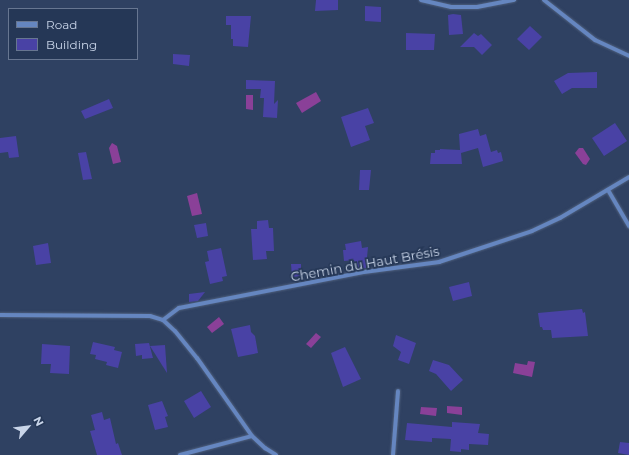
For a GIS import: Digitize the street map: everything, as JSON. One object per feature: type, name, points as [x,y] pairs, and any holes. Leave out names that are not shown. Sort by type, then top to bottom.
[{"type":"street","points":[[422,0],[451,7],[477,7],[514,0]]},
{"type":"street","points":[[544,0],[595,40],[629,56]]},
{"type":"street","name":"Chemin du Haut Brésis","points":[[163,320],[179,308],[364,272],[439,262],[532,231],[560,218],[629,177]]},
{"type":"street","points":[[608,190],[629,226]]},
{"type":"street","points":[[0,315],[150,316],[163,320],[175,331],[196,358],[252,436],[265,448],[276,455]]},
{"type":"street","points":[[393,455],[398,391]]},
{"type":"street","points":[[180,455],[252,436]]},
{"type":"shaded area","points":[[316,92],[321,101],[302,113],[296,103]]},
{"type":"shaded area","points":[[246,95],[253,95],[253,110],[246,109]]},
{"type":"shaded area","points":[[112,143],[117,146],[121,162],[113,164],[109,148]]},
{"type":"shaded area","points":[[579,148],[583,148],[590,159],[586,165],[583,164],[575,153]]},
{"type":"shaded area","points":[[197,193],[202,214],[192,216],[187,196]]},
{"type":"shaded area","points":[[219,317],[224,324],[212,333],[207,327]]},
{"type":"shaded area","points":[[316,333],[321,337],[311,348],[306,344]]},
{"type":"shaded area","points":[[528,361],[535,362],[532,377],[513,373],[515,363],[527,365]]},
{"type":"shaded area","points":[[447,406],[462,407],[462,415],[447,413]]},
{"type":"shaded area","points":[[421,407],[437,408],[436,416],[420,414]]},
{"type":"building","points":[[316,0],[338,0],[338,10],[315,11]]},
{"type":"building","points":[[365,6],[381,7],[381,22],[365,21]]},
{"type":"building","points":[[448,15],[461,15],[463,34],[449,35]]},
{"type":"building","points":[[226,16],[251,16],[248,47],[233,46],[233,39],[231,39],[231,25],[226,25]]},
{"type":"building","points":[[530,26],[542,37],[529,50],[517,39]]},
{"type":"building","points":[[406,33],[435,34],[434,50],[406,50]]},
{"type":"building","points":[[474,33],[478,36],[481,34],[492,45],[482,55],[474,47],[460,47]]},
{"type":"building","points":[[173,54],[190,55],[189,66],[173,64]]},
{"type":"building","points":[[597,72],[597,88],[572,88],[562,94],[554,81],[568,73]]},
{"type":"building","points":[[246,80],[275,81],[274,104],[278,100],[277,118],[263,117],[264,98],[260,98],[261,89],[246,89]]},
{"type":"building","points":[[109,99],[113,108],[85,119],[81,111]]},
{"type":"building","points":[[368,108],[374,123],[365,126],[370,140],[351,147],[341,117]]},
{"type":"building","points":[[615,123],[627,141],[604,156],[592,138]]},
{"type":"building","points":[[478,129],[480,136],[486,134],[491,152],[497,150],[498,153],[501,152],[503,161],[483,167],[478,148],[461,153],[462,164],[430,164],[431,153],[435,153],[435,150],[460,150],[459,134]]},
{"type":"building","points":[[16,136],[19,157],[9,158],[8,152],[0,153],[0,138]]},
{"type":"building","points":[[86,152],[92,179],[83,180],[78,153]]},
{"type":"building","points":[[360,170],[371,170],[369,190],[359,190]]},
{"type":"building","points":[[268,220],[269,228],[273,228],[274,251],[266,251],[267,259],[253,260],[251,229],[257,229],[257,221]]},
{"type":"building","points":[[206,223],[208,236],[197,238],[194,225]]},
{"type":"building","points":[[361,241],[362,248],[368,247],[366,268],[356,270],[354,260],[344,261],[343,250],[346,250],[345,244]]},
{"type":"building","points":[[48,243],[51,263],[36,265],[33,246]]},
{"type":"building","points":[[221,248],[227,276],[222,277],[223,281],[210,284],[205,262],[209,261],[207,251]]},
{"type":"building","points":[[291,264],[301,264],[301,276],[292,277]]},
{"type":"building","points":[[469,282],[472,296],[453,301],[449,287]]},
{"type":"building","points":[[205,292],[198,301],[189,302],[189,294]]},
{"type":"building","points":[[582,309],[583,313],[585,312],[588,336],[552,338],[551,330],[543,330],[542,327],[540,327],[538,313]]},
{"type":"building","points":[[250,325],[251,332],[255,336],[258,353],[238,357],[231,329]]},
{"type":"building","points":[[396,335],[416,343],[409,364],[398,360],[401,352],[393,346]]},
{"type":"building","points":[[93,342],[115,347],[114,350],[122,352],[118,368],[106,365],[107,362],[95,359],[96,355],[90,354]]},
{"type":"building","points":[[149,343],[153,358],[142,359],[142,355],[136,356],[135,344]]},
{"type":"building","points":[[42,344],[70,346],[69,374],[50,373],[51,364],[41,364]]},
{"type":"building","points":[[165,345],[167,373],[150,346]]},
{"type":"building","points":[[345,347],[361,379],[343,387],[331,353]]},
{"type":"building","points":[[433,360],[449,365],[463,380],[451,391],[436,374],[429,371]]},
{"type":"building","points":[[201,391],[211,407],[194,418],[184,401]]},
{"type":"building","points":[[162,401],[168,416],[165,417],[168,427],[155,430],[148,405]]},
{"type":"building","points":[[102,412],[104,420],[110,418],[116,444],[118,443],[122,455],[97,455],[90,431],[95,430],[91,415]]},
{"type":"building","points":[[452,422],[480,424],[478,433],[489,434],[488,445],[469,444],[469,450],[461,449],[461,452],[450,451],[451,439],[432,438],[432,442],[405,440],[407,423],[452,427]]},
{"type":"building","points":[[620,442],[629,443],[629,455],[618,453]]}]
